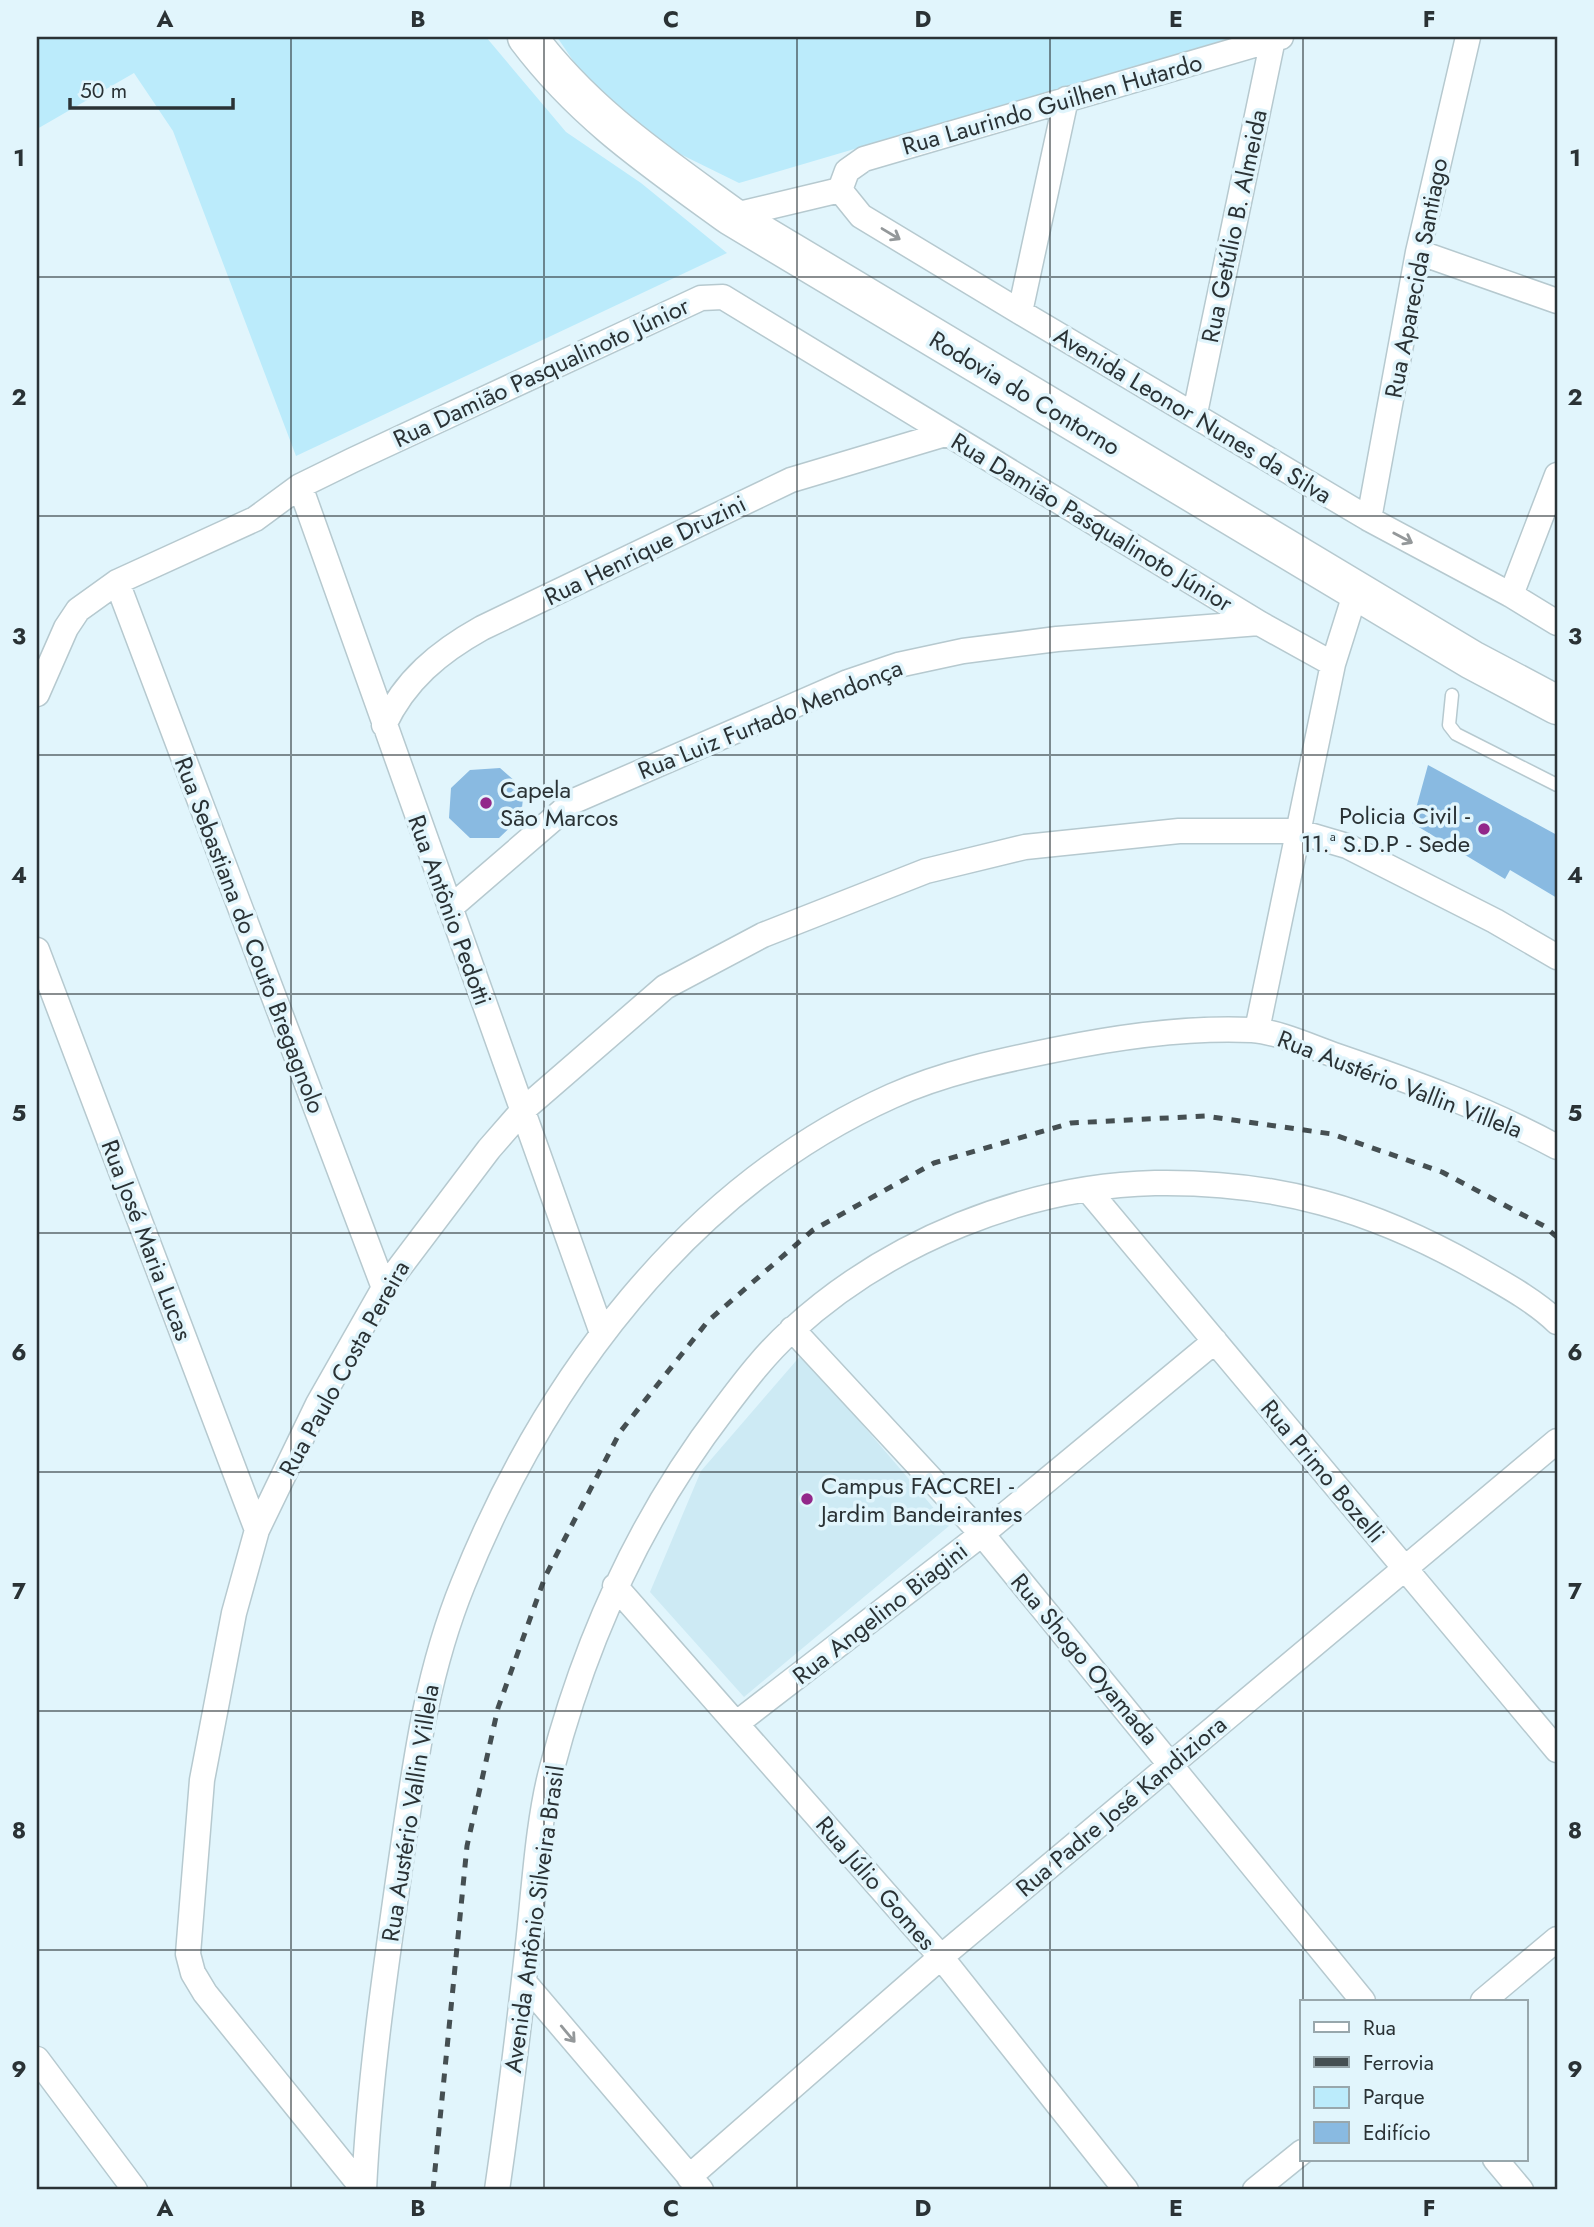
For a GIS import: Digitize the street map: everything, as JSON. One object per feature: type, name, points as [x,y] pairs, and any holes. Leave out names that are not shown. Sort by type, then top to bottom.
[{"type":"main road","name":"Rodovia do Contorno","points":[[527,37],[549,66],[618,135],[731,216],[1472,660],[1557,705]]},
{"type":"street","name":"Rua Aparecida Santiago","points":[[1368,519],[1418,251],[1468,37]]},
{"type":"street","name":"Rua Laurindo Guilhen Hutardo","points":[[840,190],[847,171],[864,159],[1277,38]]},
{"type":"street","name":"Rua Getúlio B. Almeida","points":[[1195,413],[1277,38]]},
{"type":"street","points":[[1020,312],[1066,99]]},
{"type":"street","points":[[731,216],[840,190]]},
{"type":"street","name":"Avenida Leonor Nunes da Silva","points":[[840,190],[861,216],[1195,413],[1368,519],[1511,595],[1557,623]]},
{"type":"street","points":[[1418,251],[1557,301]]},
{"type":"street","name":"Rua Damião Pasqualinoto Júnior","points":[[37,694],[66,628],[78,610],[117,582],[256,519],[300,486],[701,298],[723,297],[1259,623],[1333,664]]},
{"type":"street","name":"Rua Henrique Druzini","points":[[384,725],[395,702],[429,663],[482,628],[791,480],[945,434]]},
{"type":"street","points":[[1511,595],[1557,475]]},
{"type":"street","name":"Rua Antônio Pedotti","points":[[300,486],[602,1333]]},
{"type":"street","name":"Rua Sebastiana do Couto Bregagnolo","points":[[117,582],[384,1288]]},
{"type":"street","points":[[1257,1030],[1296,831],[1333,664],[1356,591]]},
{"type":"street","name":"Rua Luiz Furtado Mendonça","points":[[450,908],[574,801],[848,682],[898,665],[963,651],[1057,639],[1259,623]]},
{"type":"street","name":"Rua Paulo Costa Pereira","points":[[364,2190],[205,1993],[193,1973],[188,1954],[202,1780],[234,1613],[257,1530],[318,1404],[384,1288],[489,1149],[523,1111],[635,1011],[696,968],[763,934],[926,871],[1025,847],[1180,831],[1296,831],[1347,846],[1495,921],[1557,957]]},
{"type":"street","name":"Rua José Maria Lucas","points":[[37,950],[257,1530]]},
{"type":"street","name":"Rua Austério Vallin Villela","points":[[364,2190],[383,1984],[427,1695],[463,1584],[489,1525],[537,1433],[574,1371],[602,1333],[668,1259],[725,1203],[771,1166],[838,1123],[895,1094],[1006,1060],[1087,1043],[1191,1032],[1257,1030],[1370,1067],[1500,1116],[1557,1147]]},
{"type":"street","name":"Avenida Antônio Silveira Brasil","points":[[497,2190],[551,1772],[588,1652],[634,1546],[702,1438],[753,1371],[792,1329],[862,1276],[923,1241],[993,1214],[1089,1191],[1132,1184],[1211,1182],[1292,1193],[1353,1209],[1431,1242],[1502,1283],[1557,1322]]},
{"type":"street","name":"Rua Primo Bozelli","points":[[1089,1191],[1557,1750]]},
{"type":"street","name":"Rua Shogo Oyamada","points":[[792,1329],[982,1534],[1362,2000]]},
{"type":"street","name":"Rua Angelino Biagini","points":[[737,1723],[982,1534],[1215,1341]]},
{"type":"street","name":"Rua Padre José Kandiziora","points":[[695,2183],[941,1957],[1557,1441]]},
{"type":"street","name":"Rua Júlio Gomes","points":[[615,1586],[941,1957],[1126,2190]]},
{"type":"street","points":[[1484,2000],[1557,1939]]},
{"type":"street","points":[[524,1982],[695,2183]]},
{"type":"street","points":[[37,2059],[135,2190]]},
{"type":"street","points":[[1255,2190],[1300,2154]]},
{"type":"street","points":[[1496,2160],[1521,2190]]},
{"type":"lane","points":[[1452,695],[1450,725],[1456,734],[1557,785]]},
{"type":"shaded area","name":"Campus FACCREI - Jardim Bandeirantes","points":[[802,1354],[949,1526],[744,1697],[650,1592],[701,1471]]},
{"type":"green space","points":[[37,37],[486,37],[566,132],[641,183],[727,253],[296,456],[173,131],[134,73],[37,129]]},
{"type":"green space","points":[[557,37],[1234,37],[739,183],[678,153],[589,84]]},
{"type":"building","name":"Policia Civil - 11.ª S.D.P - Sede","points":[[1428,765],[1557,835],[1557,898],[1510,870],[1505,879],[1412,823]]},
{"type":"building","name":"Capela São Marcos","points":[[500,768],[524,789],[521,817],[499,838],[470,838],[449,818],[451,788],[470,770]]},
{"type":"railway","points":[[433,2190],[467,1846],[498,1708],[545,1577],[620,1432],[708,1321],[813,1230],[934,1163],[1071,1123],[1205,1116],[1332,1134],[1442,1172],[1544,1226],[1557,1237]]},
{"type":"place","name":"Capela São Marcos","points":[[486,803]]},
{"type":"place","name":"Policia Civil - 11.ª S.D.P - Sede","points":[[1484,829]]},
{"type":"place","name":"Campus FACCREI - Jardim Bandeirantes","points":[[807,1499]]}]
